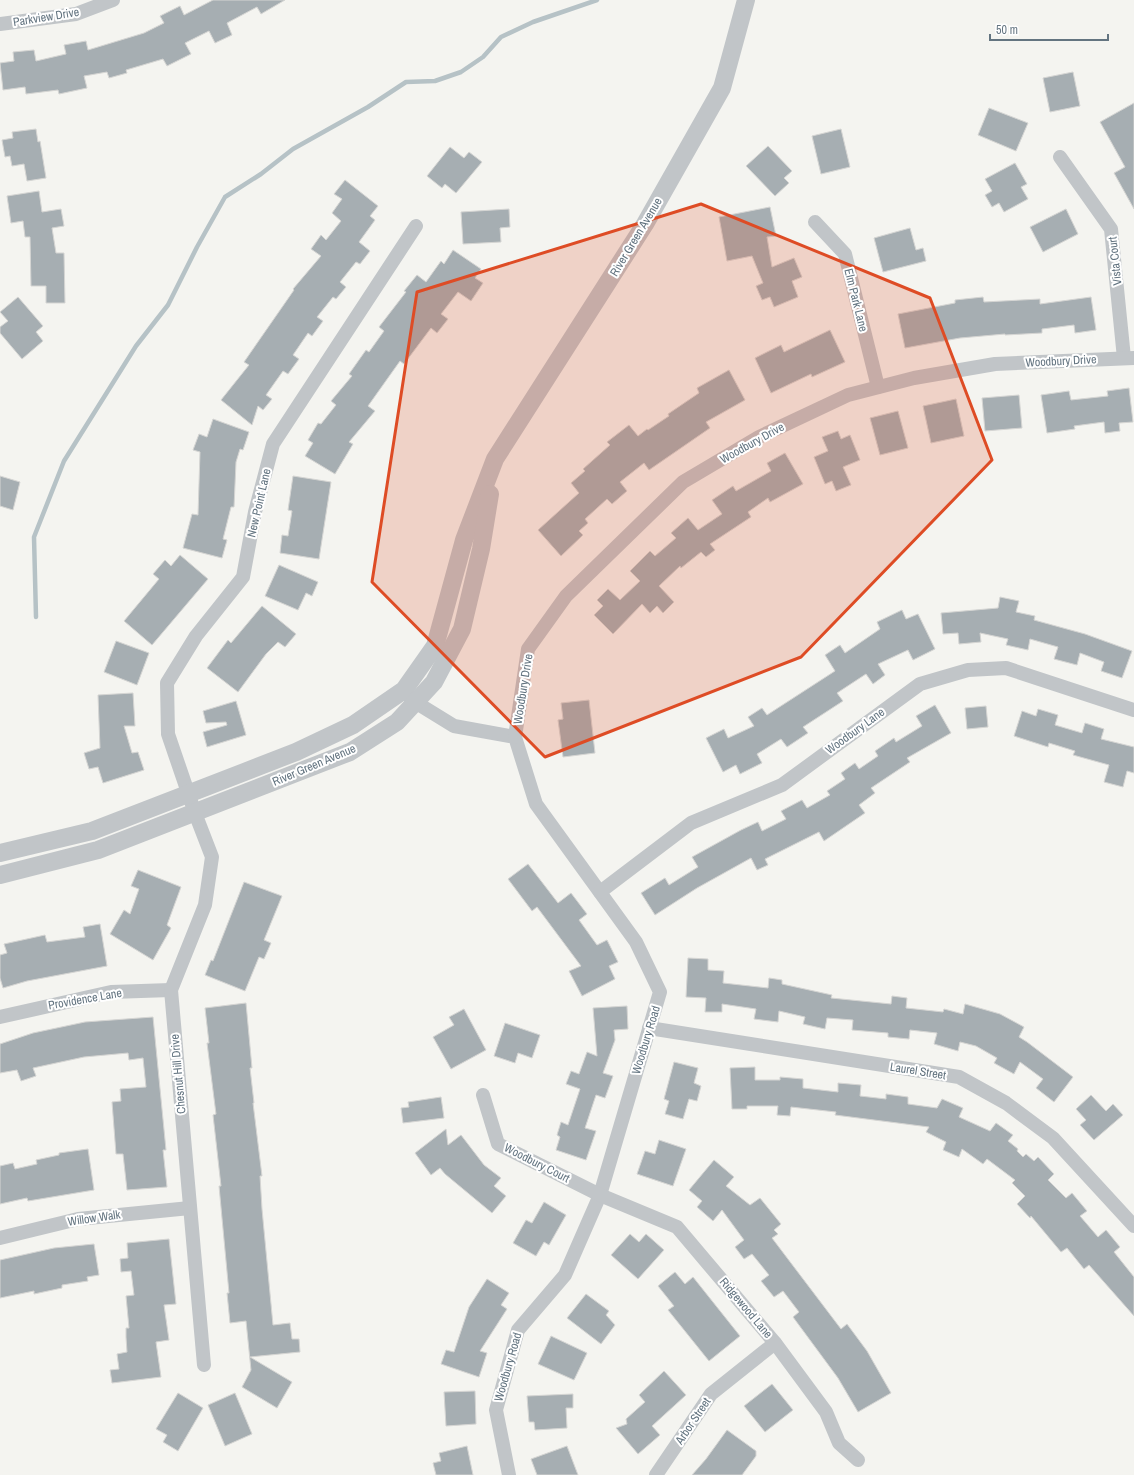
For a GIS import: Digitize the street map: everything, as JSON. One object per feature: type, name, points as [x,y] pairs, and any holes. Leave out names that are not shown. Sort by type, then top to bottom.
[{"type":"street","name":"Parkview Drive","points":[[0,24],[76,14],[113,0]]},
{"type":"street","name":"River Green Avenue","points":[[0,853],[92,831],[296,752],[353,725],[434,682],[462,629],[481,549],[495,460],[645,224],[722,88],[746,0]]},
{"type":"street","name":"Vista Court","points":[[1060,157],[1112,229],[1129,358]]},
{"type":"street","name":"Elm Park Lane","points":[[815,222],[845,254],[878,388]]},
{"type":"street","name":"New Point Lane","points":[[188,794],[168,734],[167,683],[196,636],[243,578],[255,512],[273,444],[416,226]]},
{"type":"street","name":"Woodbury Drive","points":[[515,737],[528,649],[566,596],[683,482],[759,437],[848,396],[914,378],[995,364],[1129,358]]},
{"type":"street","name":"Woodbury Lane","points":[[600,892],[691,824],[782,785],[920,684],[968,670],[1006,668],[1134,710]]},
{"type":"street","name":"River Green Avenue","points":[[0,875],[98,850],[350,752],[397,722],[409,696]]},
{"type":"street","points":[[409,696],[454,726],[515,737]]},
{"type":"street","name":"Woodbury Road","points":[[508,1475],[496,1410],[518,1330],[565,1276],[600,1195],[660,992],[636,942],[536,804],[515,737]]},
{"type":"street","name":"Chesnut Hill Drive","points":[[188,794],[212,857],[205,905],[171,990],[204,1365]]},
{"type":"street","name":"Providence Lane","points":[[0,1017],[111,992],[171,990]]},
{"type":"street","name":"Laurel Street","points":[[649,1028],[959,1077],[1006,1103],[1053,1138],[1134,1226]]},
{"type":"street","name":"Woodbury Court","points":[[483,1095],[498,1144],[600,1195]]},
{"type":"street","name":"Ridgewood Lane","points":[[600,1195],[678,1227],[775,1343],[826,1412],[839,1443],[858,1460]]},
{"type":"street","name":"Willow Walk","points":[[0,1238],[78,1219],[190,1208]]},
{"type":"street","name":"Arbor Street","points":[[656,1475],[711,1394],[775,1343]]},
{"type":"highlighted area","points":[[701,204],[930,298],[992,460],[801,657],[545,757],[372,582],[417,292]]},
{"type":"building","points":[[213,0],[285,0],[261,14],[257,7],[227,23],[232,35],[215,43],[209,31],[185,43],[191,54],[167,66],[163,59],[126,70],[127,73],[109,78],[107,72],[84,76],[87,88],[59,94],[58,90],[26,94],[25,87],[3,90],[0,63],[14,61],[13,52],[34,50],[36,61],[66,54],[64,45],[86,41],[88,50],[144,33],[164,23],[160,16],[180,6],[184,15]]},
{"type":"building","points":[[1073,72],[1080,106],[1050,112],[1043,78]]},
{"type":"building","points":[[1134,103],[1134,209],[1114,173],[1125,167],[1100,122]]},
{"type":"building","points":[[989,108],[1028,123],[1016,151],[978,135]]},
{"type":"building","points":[[36,129],[38,142],[40,141],[46,178],[27,181],[24,164],[12,166],[10,156],[5,157],[2,140],[13,138],[12,132]]},
{"type":"building","points":[[841,129],[850,167],[821,174],[812,136]]},
{"type":"building","points":[[768,146],[792,171],[784,178],[789,183],[775,196],[746,166]]},
{"type":"building","points":[[450,147],[464,158],[469,152],[482,162],[456,193],[445,184],[442,188],[427,176]]},
{"type":"building","points":[[1015,163],[1027,184],[1021,187],[1028,199],[1004,212],[999,203],[992,207],[985,195],[992,191],[985,179]]},
{"type":"building","points":[[345,180],[378,206],[370,216],[375,220],[359,242],[370,251],[360,264],[356,262],[340,282],[346,287],[336,299],[333,297],[317,317],[323,321],[312,336],[308,333],[293,355],[299,359],[288,374],[283,371],[266,395],[272,399],[263,410],[258,406],[252,425],[221,400],[249,365],[244,362],[294,290],[293,289],[321,256],[311,249],[321,235],[326,240],[341,221],[332,213],[342,199],[334,194]]},
{"type":"building","points":[[39,191],[42,212],[61,209],[64,226],[52,228],[56,253],[64,253],[65,303],[46,303],[46,286],[31,286],[30,237],[25,237],[23,221],[11,223],[7,196]]},
{"type":"building","points":[[770,207],[776,236],[767,237],[772,267],[794,258],[802,277],[792,281],[798,297],[774,307],[770,297],[762,300],[756,286],[763,283],[752,256],[727,261],[719,217]]},
{"type":"building","points":[[509,209],[510,227],[500,228],[501,242],[463,244],[461,212]]},
{"type":"building","points":[[1066,209],[1078,234],[1043,252],[1030,227]]},
{"type":"building","points":[[910,228],[916,250],[923,248],[926,261],[883,272],[874,238]]},
{"type":"building","points":[[453,250],[481,269],[475,278],[483,283],[471,301],[458,292],[441,314],[448,319],[437,333],[431,328],[404,364],[400,361],[368,406],[375,411],[349,442],[353,444],[335,474],[305,456],[313,443],[308,440],[318,423],[321,424],[336,405],[331,401],[352,376],[349,374],[366,350],[369,352],[384,331],[379,327],[406,292],[404,291],[417,275],[426,282],[441,261],[444,264]]},
{"type":"building","points":[[18,297],[43,326],[36,332],[43,341],[22,359],[0,333],[0,327],[8,321],[0,312]]},
{"type":"building","points":[[983,297],[984,302],[1040,299],[1040,304],[1091,297],[1096,330],[1075,333],[1074,325],[1042,329],[1042,333],[1005,334],[960,338],[905,348],[898,314],[955,303],[955,300]]},
{"type":"building","points":[[830,330],[845,362],[812,377],[811,374],[771,393],[755,358],[781,345],[784,352]]},
{"type":"building","points":[[729,370],[745,400],[706,422],[710,428],[649,470],[644,463],[620,482],[627,491],[612,504],[607,499],[585,519],[588,523],[579,531],[583,535],[561,556],[538,530],[579,493],[571,483],[585,471],[583,469],[610,445],[607,442],[629,425],[638,436],[669,416],[668,414],[699,393],[697,388]]},
{"type":"building","points":[[1129,388],[1133,422],[1119,423],[1120,431],[1105,433],[1104,422],[1074,426],[1075,429],[1047,433],[1041,395],[1069,391],[1071,400],[1108,396],[1107,391]]},
{"type":"building","points":[[1019,395],[1022,428],[985,431],[982,398]]},
{"type":"building","points":[[956,399],[964,436],[931,443],[923,406]]},
{"type":"building","points":[[898,411],[908,448],[880,455],[870,418]]},
{"type":"building","points":[[213,419],[249,432],[243,450],[240,449],[236,462],[234,507],[231,507],[223,539],[227,540],[222,558],[183,548],[192,514],[198,515],[200,452],[193,450],[199,434],[207,437]]},
{"type":"building","points":[[838,431],[841,439],[850,435],[860,460],[843,467],[851,485],[836,491],[832,481],[825,484],[814,457],[828,451],[822,437]]},
{"type":"building","points":[[785,453],[803,484],[770,502],[768,498],[748,512],[751,517],[710,544],[715,550],[706,557],[701,552],[681,568],[680,566],[659,586],[674,602],[663,613],[657,606],[650,613],[642,604],[613,634],[594,615],[603,606],[597,600],[608,589],[620,600],[640,581],[630,571],[650,551],[655,556],[676,538],[671,533],[688,518],[698,530],[722,514],[712,500],[733,486],[736,491],[771,471],[767,463]]},
{"type":"building","points":[[0,476],[20,482],[13,510],[0,506]]},
{"type":"building","points":[[293,476],[331,482],[319,559],[280,553],[282,535],[288,536],[292,511],[288,510]]},
{"type":"building","points":[[180,555],[208,579],[152,645],[124,621],[159,579],[153,574],[165,560],[171,566]]},
{"type":"building","points":[[279,565],[318,582],[312,596],[306,593],[298,610],[265,596]]},
{"type":"building","points":[[1000,597],[1019,601],[1016,612],[1035,616],[1034,620],[1085,634],[1132,651],[1122,678],[1101,671],[1104,662],[1080,653],[1077,665],[1054,659],[1058,647],[1030,639],[1028,650],[1006,645],[1008,639],[980,633],[981,642],[959,644],[958,633],[943,634],[941,613],[998,608]]},
{"type":"building","points":[[262,606],[296,634],[285,647],[278,642],[266,654],[238,692],[207,668],[228,640],[231,643]]},
{"type":"building","points":[[902,610],[906,619],[918,614],[935,649],[913,660],[908,650],[878,664],[885,675],[873,684],[866,674],[837,693],[843,701],[803,727],[808,733],[787,747],[781,739],[757,754],[762,763],[740,774],[736,765],[723,772],[706,738],[724,729],[728,738],[754,726],[748,717],[762,708],[767,715],[835,671],[825,655],[840,645],[845,653],[880,629],[877,622]]},
{"type":"building","points":[[116,641],[149,653],[137,685],[104,672]]},
{"type":"building","points":[[133,693],[135,726],[124,726],[132,753],[138,752],[144,770],[103,783],[98,767],[89,769],[84,753],[100,748],[98,695]]},
{"type":"building","points":[[589,700],[595,753],[563,757],[558,720],[563,719],[561,703]]},
{"type":"building","points":[[236,701],[246,735],[207,747],[203,732],[227,725],[226,722],[206,723],[203,711]]},
{"type":"building","points":[[935,705],[951,733],[907,758],[910,762],[871,788],[875,793],[859,805],[865,813],[824,841],[819,832],[765,859],[768,865],[757,870],[751,858],[697,888],[655,915],[641,893],[665,878],[669,885],[698,867],[692,857],[741,830],[758,822],[762,831],[786,819],[781,811],[802,800],[807,808],[830,795],[827,791],[845,779],[841,773],[855,763],[859,769],[878,756],[875,751],[894,738],[896,742],[922,726],[916,716]]},
{"type":"building","points":[[986,706],[988,727],[967,729],[965,708]]},
{"type":"building","points":[[1038,709],[1058,715],[1055,725],[1082,733],[1085,723],[1104,729],[1101,739],[1134,747],[1134,773],[1127,771],[1123,787],[1104,782],[1109,765],[1073,755],[1075,751],[1049,743],[1048,747],[1014,736],[1022,711],[1036,716]]},
{"type":"building","points":[[528,864],[558,903],[571,893],[587,914],[579,920],[597,945],[607,940],[618,962],[609,966],[615,979],[582,996],[569,971],[581,966],[537,907],[532,911],[508,879]]},
{"type":"building","points":[[138,870],[181,887],[167,925],[171,928],[153,960],[110,934],[124,910],[130,914],[139,889],[131,886]]},
{"type":"building","points":[[244,882],[282,896],[264,940],[271,943],[264,959],[259,957],[245,991],[205,975],[211,960],[213,961]]},
{"type":"building","points":[[100,924],[107,966],[27,981],[3,988],[0,978],[0,955],[7,953],[4,944],[45,935],[47,942],[85,937],[83,927]]},
{"type":"building","points":[[688,958],[708,959],[708,970],[724,971],[723,983],[768,988],[769,978],[782,980],[782,984],[832,995],[831,998],[891,1004],[892,996],[907,998],[906,1008],[943,1012],[944,1009],[963,1014],[965,1004],[1000,1014],[1024,1027],[1019,1037],[1073,1077],[1054,1102],[1036,1088],[1043,1079],[1020,1062],[1014,1074],[994,1063],[997,1058],[976,1046],[960,1042],[958,1051],[934,1044],[937,1033],[910,1030],[909,1039],[888,1037],[888,1033],[852,1030],[853,1020],[827,1018],[825,1029],[803,1024],[805,1017],[779,1011],[778,1022],[754,1019],[756,1009],[722,1004],[722,1012],[705,1012],[706,998],[686,997]]},
{"type":"building","points":[[246,1003],[252,1068],[250,1068],[253,1103],[262,1176],[260,1176],[262,1209],[273,1325],[290,1323],[292,1339],[299,1339],[300,1352],[250,1357],[292,1382],[277,1408],[242,1387],[251,1370],[246,1321],[230,1323],[227,1293],[229,1293],[219,1186],[221,1186],[213,1115],[216,1114],[207,1043],[209,1043],[205,1008]]},
{"type":"building","points":[[627,1006],[628,1029],[614,1030],[615,1040],[603,1073],[613,1076],[605,1098],[596,1095],[585,1128],[596,1131],[586,1160],[556,1150],[560,1137],[557,1135],[561,1122],[568,1125],[580,1089],[566,1084],[571,1071],[579,1074],[587,1052],[597,1056],[593,1008]]},
{"type":"building","points":[[464,1009],[486,1050],[451,1069],[433,1037],[454,1025],[449,1017]]},
{"type":"building","points":[[153,1017],[166,1150],[163,1150],[167,1187],[127,1190],[123,1154],[116,1154],[112,1102],[121,1101],[120,1089],[146,1087],[143,1058],[129,1060],[128,1053],[84,1057],[33,1068],[36,1076],[21,1081],[17,1070],[0,1073],[0,1044],[33,1033],[85,1022]]},
{"type":"building","points":[[505,1023],[540,1035],[532,1058],[518,1053],[515,1063],[494,1056]]},
{"type":"building","points":[[674,1062],[698,1068],[694,1083],[701,1086],[697,1101],[689,1099],[683,1119],[665,1114],[669,1101],[664,1099]]},
{"type":"building","points":[[755,1067],[755,1080],[780,1080],[780,1077],[803,1079],[803,1088],[838,1092],[838,1083],[861,1085],[860,1096],[886,1099],[886,1094],[908,1097],[908,1104],[937,1108],[942,1099],[963,1108],[959,1117],[990,1131],[996,1123],[1013,1135],[1008,1141],[1018,1149],[1017,1151],[1023,1157],[1026,1154],[1034,1161],[1038,1157],[1054,1174],[1048,1180],[1066,1198],[1072,1193],[1087,1211],[1080,1216],[1098,1237],[1106,1230],[1120,1247],[1114,1252],[1134,1277],[1134,1316],[1089,1265],[1084,1269],[1067,1248],[1061,1252],[1031,1216],[1030,1218],[1017,1204],[1025,1196],[1012,1183],[1015,1180],[987,1159],[983,1164],[962,1149],[959,1157],[943,1150],[946,1142],[926,1132],[929,1127],[835,1115],[836,1112],[791,1107],[790,1116],[777,1115],[778,1106],[747,1106],[747,1109],[732,1109],[730,1068]]},
{"type":"building","points":[[1091,1095],[1106,1111],[1113,1104],[1123,1115],[1094,1140],[1080,1125],[1086,1120],[1076,1109]]},
{"type":"building","points":[[441,1097],[444,1118],[403,1123],[401,1108],[409,1107],[408,1102]]},
{"type":"building","points":[[446,1129],[448,1145],[461,1135],[484,1165],[501,1178],[494,1186],[506,1196],[492,1213],[445,1174],[440,1168],[431,1175],[415,1153]]},
{"type":"building","points":[[659,1140],[686,1149],[673,1186],[637,1174],[645,1151],[655,1154]]},
{"type":"building","points":[[88,1149],[94,1190],[28,1201],[27,1198],[0,1204],[0,1166],[13,1163],[15,1169],[37,1164],[36,1160],[59,1155],[59,1153]]},
{"type":"building","points":[[714,1160],[734,1177],[726,1186],[750,1205],[760,1198],[781,1224],[774,1230],[778,1234],[772,1238],[841,1329],[847,1324],[867,1351],[891,1393],[858,1412],[838,1378],[793,1317],[799,1312],[783,1291],[774,1297],[761,1281],[769,1275],[752,1254],[744,1259],[735,1247],[744,1240],[722,1210],[713,1221],[697,1207],[702,1201],[689,1190]]},
{"type":"building","points":[[544,1202],[566,1215],[549,1245],[544,1242],[536,1256],[513,1243],[526,1220],[532,1223]]},
{"type":"building","points":[[630,1234],[639,1242],[646,1234],[664,1250],[638,1279],[611,1255]]},
{"type":"building","points":[[169,1239],[176,1304],[164,1305],[169,1340],[156,1342],[161,1377],[112,1383],[110,1370],[119,1369],[117,1354],[127,1352],[126,1328],[129,1328],[126,1296],[134,1295],[131,1271],[121,1272],[120,1259],[128,1258],[127,1243]]},
{"type":"building","points":[[94,1244],[99,1275],[87,1277],[88,1281],[62,1285],[62,1288],[34,1294],[34,1291],[0,1298],[0,1260],[54,1248]]},
{"type":"building","points":[[675,1272],[685,1284],[693,1277],[740,1336],[709,1361],[668,1310],[674,1306],[658,1286]]},
{"type":"building","points":[[487,1279],[509,1293],[501,1305],[507,1309],[480,1351],[487,1353],[479,1377],[441,1364],[446,1350],[454,1352],[469,1307]]},
{"type":"building","points":[[586,1294],[609,1311],[606,1315],[615,1325],[601,1344],[567,1318]]},
{"type":"building","points":[[551,1336],[587,1353],[574,1380],[538,1364]]},
{"type":"building","points":[[664,1371],[686,1395],[652,1426],[660,1435],[638,1454],[616,1428],[627,1424],[626,1419],[645,1402],[639,1395]]},
{"type":"building","points":[[772,1384],[793,1410],[765,1432],[744,1406]]},
{"type":"building","points":[[475,1391],[476,1424],[446,1426],[444,1392]]},
{"type":"building","points":[[178,1393],[203,1408],[178,1451],[163,1442],[167,1435],[156,1429]]},
{"type":"building","points":[[235,1393],[252,1434],[225,1446],[208,1405]]},
{"type":"building","points":[[573,1394],[573,1408],[566,1408],[567,1428],[535,1430],[534,1422],[529,1422],[527,1396]]},
{"type":"building","points":[[727,1430],[756,1451],[756,1456],[742,1475],[692,1475],[706,1459]]},
{"type":"building","points":[[467,1446],[473,1475],[436,1475],[433,1463],[441,1461],[439,1453]]},
{"type":"building","points":[[567,1446],[578,1475],[537,1475],[531,1459]]},
{"type":"waterway","points":[[36,617],[34,537],[64,461],[136,346],[168,305],[197,247],[225,197],[261,174],[293,149],[368,107],[406,82],[435,81],[461,72],[483,57],[501,37],[533,22],[597,0]]}]
